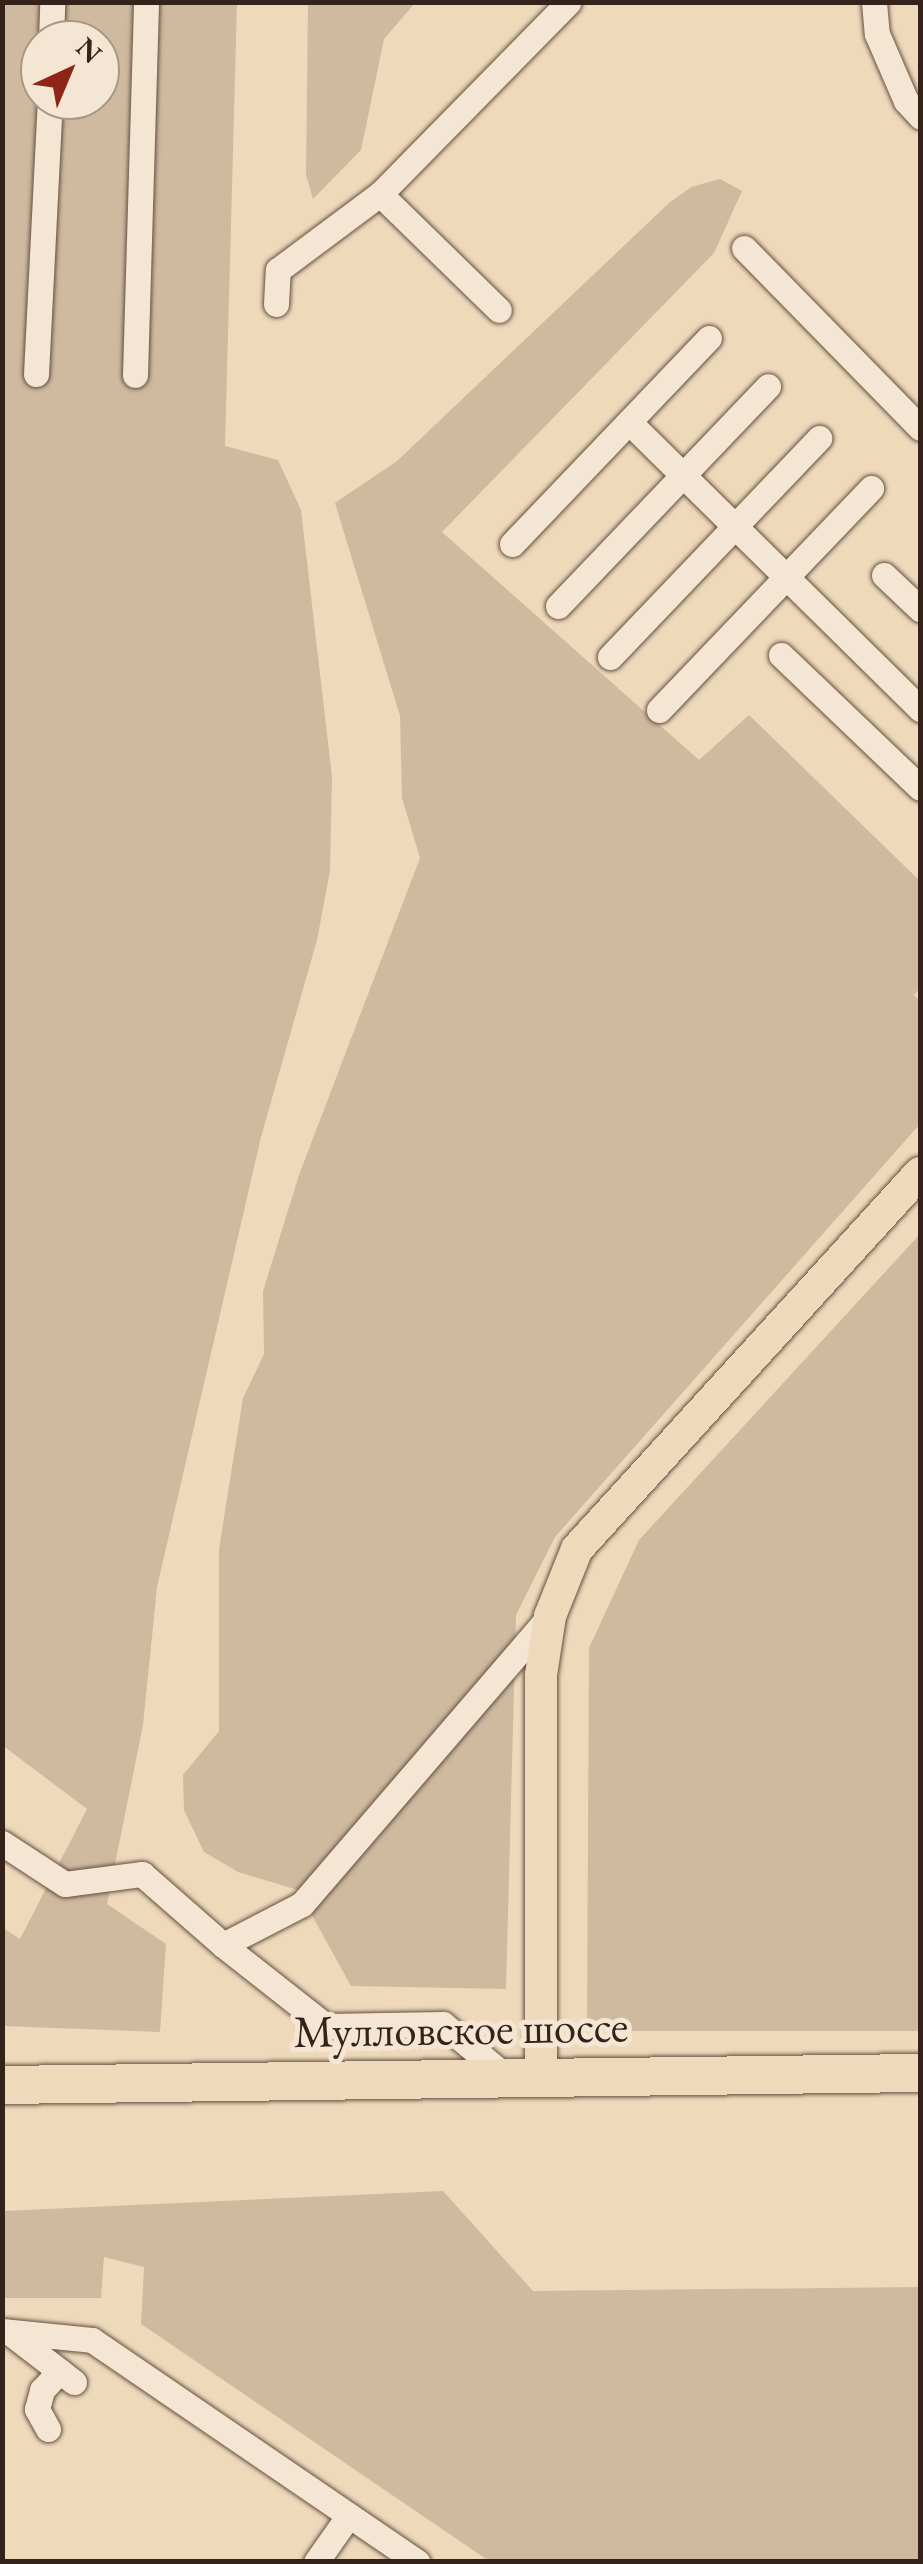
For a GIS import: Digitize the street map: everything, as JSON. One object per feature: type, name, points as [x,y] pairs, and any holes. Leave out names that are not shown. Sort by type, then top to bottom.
[{"type":"highway","name":"Мулловское шоссе","points":[[2,2085],[522,2075],[920,2073]]},
{"type":"main road","points":[[522,2075],[540,1675],[550,1616],[577,1549],[920,1173]]},
{"type":"lane","points":[[135,375],[146,2]]},
{"type":"lane","points":[[276,304],[278,270],[380,194],[568,2]]},
{"type":"lane","points":[[874,2],[877,34],[906,101],[920,116]]},
{"type":"lane","points":[[36,374],[49,120]]},
{"type":"lane","points":[[380,194],[499,310]]},
{"type":"lane","points":[[744,248],[920,428]]},
{"type":"lane","points":[[512,544],[709,338]]},
{"type":"lane","points":[[558,606],[768,386]]},
{"type":"lane","points":[[629,422],[920,709]]},
{"type":"lane","points":[[610,656],[819,438]]},
{"type":"lane","points":[[659,710],[870,488]]},
{"type":"lane","points":[[884,575],[920,610]]},
{"type":"lane","points":[[781,655],[920,788]]},
{"type":"lane","points":[[223,1945],[302,1904],[550,1616]]},
{"type":"lane","points":[[2,1842],[66,1884],[142,1874],[223,1945],[326,2026],[443,2024],[522,2075]]},
{"type":"lane","points":[[6,2332],[67,2376],[42,2390],[37,2408],[48,2429]]},
{"type":"lane","points":[[6,2332],[92,2340],[418,2562]]},
{"type":"lane","points":[[316,2562],[349,2515]]},
{"type":"shaded area","points":[[3,3],[237,3],[225,446],[278,460],[301,510],[332,777],[330,871],[317,940],[261,1137],[157,1587],[143,1725],[107,1904],[166,1944],[160,2032],[3,2026],[3,1928],[20,1939],[87,1809],[2,1745]]},
{"type":"shaded area","points":[[308,3],[415,3],[384,39],[361,150],[313,199],[306,175]]},
{"type":"shaded area","points":[[720,179],[742,191],[714,253],[442,532],[699,760],[749,715],[920,881],[920,988],[914,995],[920,1001],[920,1124],[555,1537],[516,1615],[506,1989],[351,1986],[298,1890],[238,1872],[204,1852],[184,1810],[183,1775],[219,1731],[219,1549],[243,1398],[264,1354],[263,1291],[299,1175],[420,858],[402,798],[400,716],[335,503],[397,461],[669,203],[691,187]]},
{"type":"shaded area","points":[[920,1234],[920,2031],[587,2031],[589,1648],[639,1540]]},
{"type":"shaded area","points":[[443,2191],[533,2291],[920,2287],[920,2561],[489,2561],[141,2324],[144,2267],[104,2257],[101,2298],[3,2298],[3,2211]]}]
